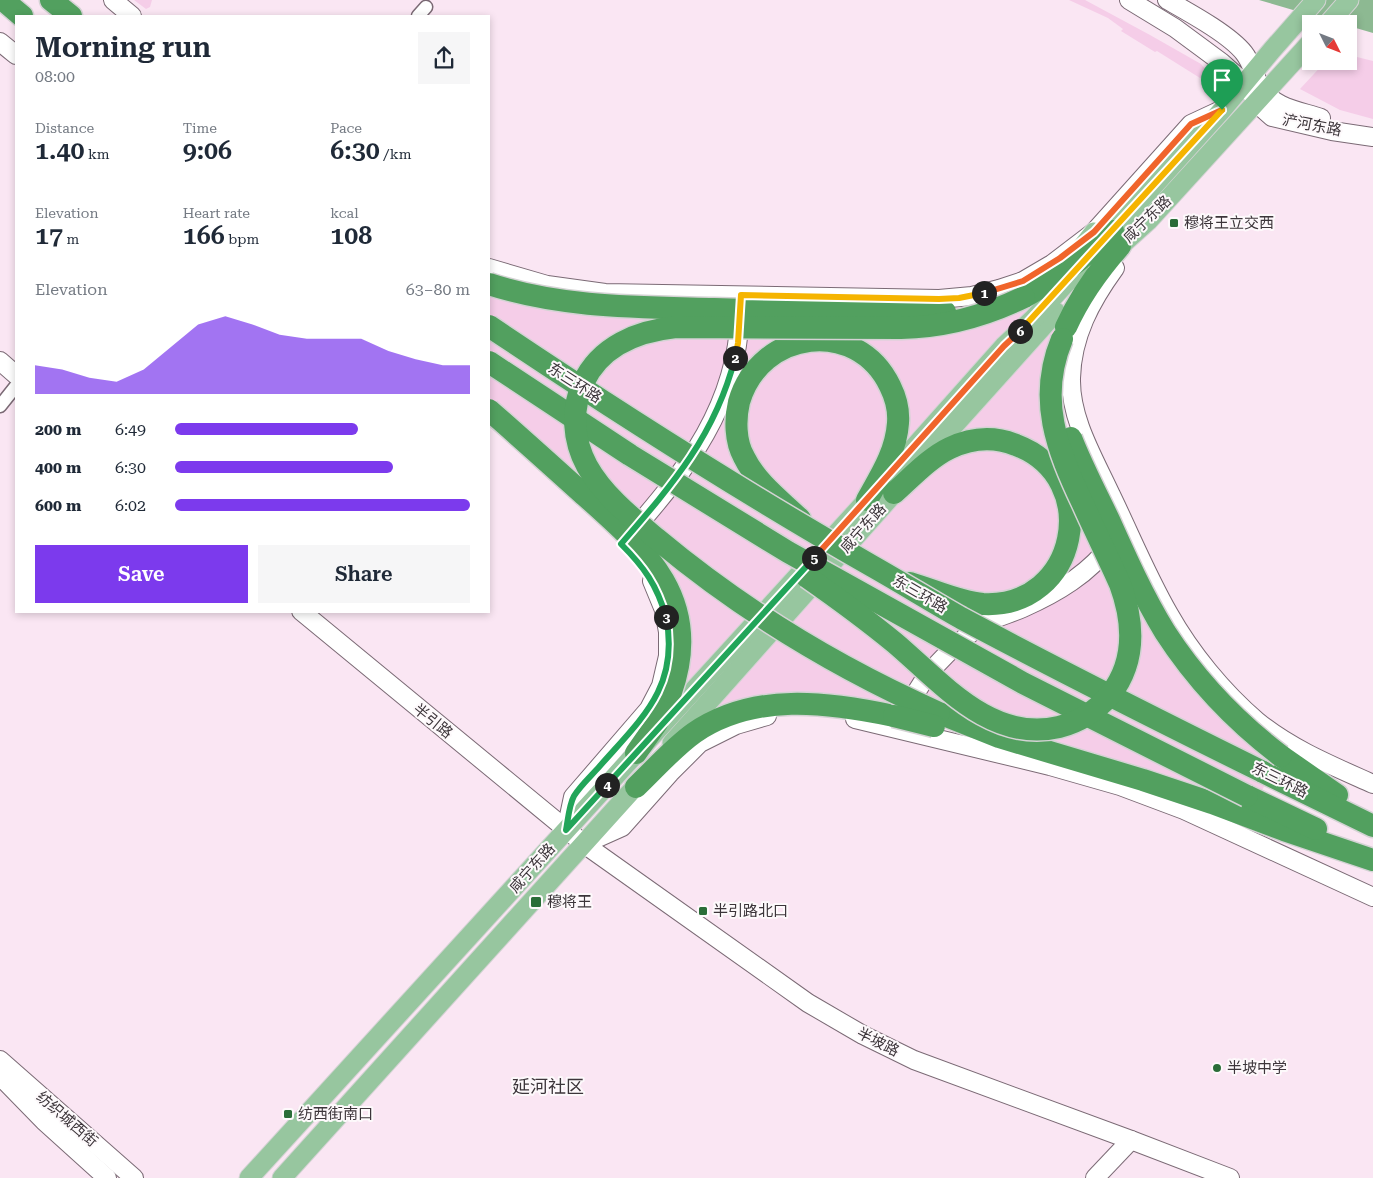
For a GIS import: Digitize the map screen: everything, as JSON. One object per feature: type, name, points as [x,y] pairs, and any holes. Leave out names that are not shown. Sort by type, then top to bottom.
[{"type":"highway","points":[[3,0],[21,15]]},
{"type":"highway","points":[[51,0],[70,15]]},
{"type":"highway","points":[[1109,236],[1032,292],[976,316],[949,324],[901,328],[676,327],[649,331],[623,341],[604,355],[584,381],[575,417],[576,434],[581,453],[588,468],[609,495],[645,529],[706,577],[792,636],[936,719],[1178,792],[1373,859]]},
{"type":"highway","points":[[730,517],[865,619],[962,701],[985,716],[1008,726],[1036,730],[1063,726],[1079,720],[1101,704],[1117,685],[1128,659],[1131,634],[1128,610],[1120,584],[1068,470],[1054,429],[1050,404],[1050,385],[1054,362],[1064,333],[1078,301],[1089,284],[1109,236]]},
{"type":"highway","points":[[490,284],[530,296],[581,304],[733,310],[955,312],[993,306],[1032,292]]},
{"type":"highway","name":"东三环路","points":[[490,327],[697,462],[817,535],[960,617],[1117,700],[1373,826]]},
{"type":"highway","points":[[1064,333],[1060,352],[1059,388],[1069,432],[1080,460],[1143,593],[1165,632],[1208,689],[1256,736],[1281,756],[1373,820]]},
{"type":"highway","points":[[817,535],[759,479],[742,455],[737,430],[737,410],[746,385],[759,366],[778,350],[800,342],[815,340],[836,342],[859,352],[881,370],[894,396],[898,416],[893,448],[885,468],[867,500]]},
{"type":"highway","name":"东三环路","points":[[490,363],[630,455],[788,552],[1023,683],[1373,859]]},
{"type":"highway","points":[[490,411],[616,523],[642,549],[655,565],[673,598],[678,622],[680,662],[671,692],[657,722],[636,753]]},
{"type":"highway","points":[[888,576],[968,601],[990,604],[1013,600],[1026,595],[1042,585],[1054,572],[1065,552],[1069,536],[1070,515],[1066,494],[1057,477],[1044,462],[1027,450],[1003,441],[979,440],[966,442],[950,448],[934,458],[894,493]]},
{"type":"highway","points":[[636,787],[696,732],[743,711],[775,704],[803,703],[857,709],[899,723],[936,719]]},
{"type":"main road","points":[[113,0],[131,15]]},
{"type":"main road","name":"浐河东路","points":[[1129,0],[1199,44],[1233,72],[1249,78]]},
{"type":"main road","name":"浐河东路","points":[[1167,0],[1207,24],[1237,46],[1248,59],[1249,78],[1268,113],[1277,119],[1366,136]]},
{"type":"main road","name":"咸宁东路","points":[[249,1178],[867,500],[1004,346],[1033,319],[1109,236],[1222,110],[1316,0]]},
{"type":"main road","points":[[1336,15],[1349,0]]},
{"type":"main road","points":[[0,42],[15,55]]},
{"type":"main road","name":"咸宁东路","points":[[282,1178],[636,787],[688,723],[1071,296],[1109,236],[1148,221],[1302,53]]},
{"type":"main road","points":[[1148,221],[1105,282],[1088,310],[1078,333],[1072,360],[1072,389],[1076,416],[1160,598],[1176,626],[1207,668],[1256,720],[1290,744],[1373,784]]},
{"type":"main road","points":[[490,268],[529,281],[580,290],[624,294],[939,299],[972,296],[1011,285],[1033,276],[1060,258],[1109,236]]},
{"type":"main road","points":[[1004,346],[1059,274]]},
{"type":"main road","points":[[621,544],[672,484],[699,446],[712,422],[727,387],[736,356],[741,295]]},
{"type":"main road","points":[[0,362],[15,375]]},
{"type":"main road","points":[[490,424],[621,544],[648,574],[661,602],[668,632],[665,671],[658,694],[649,709],[573,796],[566,830]]},
{"type":"main road","points":[[899,723],[913,702],[921,685],[933,669],[959,644],[984,624],[1034,604],[1071,582],[1099,559],[1125,524]]},
{"type":"main road","name":"半引路","points":[[303,613],[566,830]]},
{"type":"main road","points":[[584,844],[622,827],[696,747],[712,736],[741,723],[774,715],[820,713],[899,723],[1120,786],[1184,810],[1373,897]]},
{"type":"main road","name":"半坡路","points":[[566,830],[808,1003],[862,1035],[914,1060],[1230,1178]]},
{"type":"main road","name":"纺织城西街","points":[[0,1060],[134,1178]]},
{"type":"main road","name":"纺织城西街","points":[[0,1076],[44,1121],[107,1178]]},
{"type":"main road","points":[[1095,1178],[1131,1140]]},
{"type":"street","points":[[0,406],[15,387]]},
{"type":"shaded area","points":[[134,0],[152,0],[150,7],[146,9]]},
{"type":"shaded area","points":[[1069,0],[1085,0],[1150,35],[1201,64],[1213,78],[1208,83],[1121,31],[1123,29],[1108,18]]},
{"type":"shaded area","points":[[1259,0],[1373,0],[1373,33],[1358,29],[1358,15],[1310,15]]},
{"type":"shaded area","points":[[1358,57],[1373,61],[1373,119],[1340,110],[1300,89],[1318,70],[1358,70]]},
{"type":"shaded area","points":[[490,290],[869,335],[1039,300],[1058,320],[1047,352],[1043,397],[1207,702],[1274,766],[1252,811],[1188,787],[852,703],[704,720],[675,697],[671,584],[490,406]]},
{"type":"place","name":"穆将王立交西","points":[[1174,223]]},
{"type":"place","name":"穆将王","points":[[536,902]]},
{"type":"place","name":"半引路北口","points":[[703,911]]},
{"type":"place","name":"半坡中学","points":[[1217,1068]]},
{"type":"place","name":"纺西街南口","points":[[288,1114]]},
{"type":"district","name":"延河社区","points":[[548,1087]]},
{"type":"route","points":[[1222,110],[1033,319],[1004,346],[867,500],[566,830],[573,796],[642,718],[654,702],[661,686],[668,656],[668,632],[664,610],[648,574],[621,544],[672,484],[699,446],[712,422],[725,392],[736,356],[741,295],[949,299],[972,296],[1023,281],[1052,264],[1094,232],[1191,124],[1222,110]]}]
